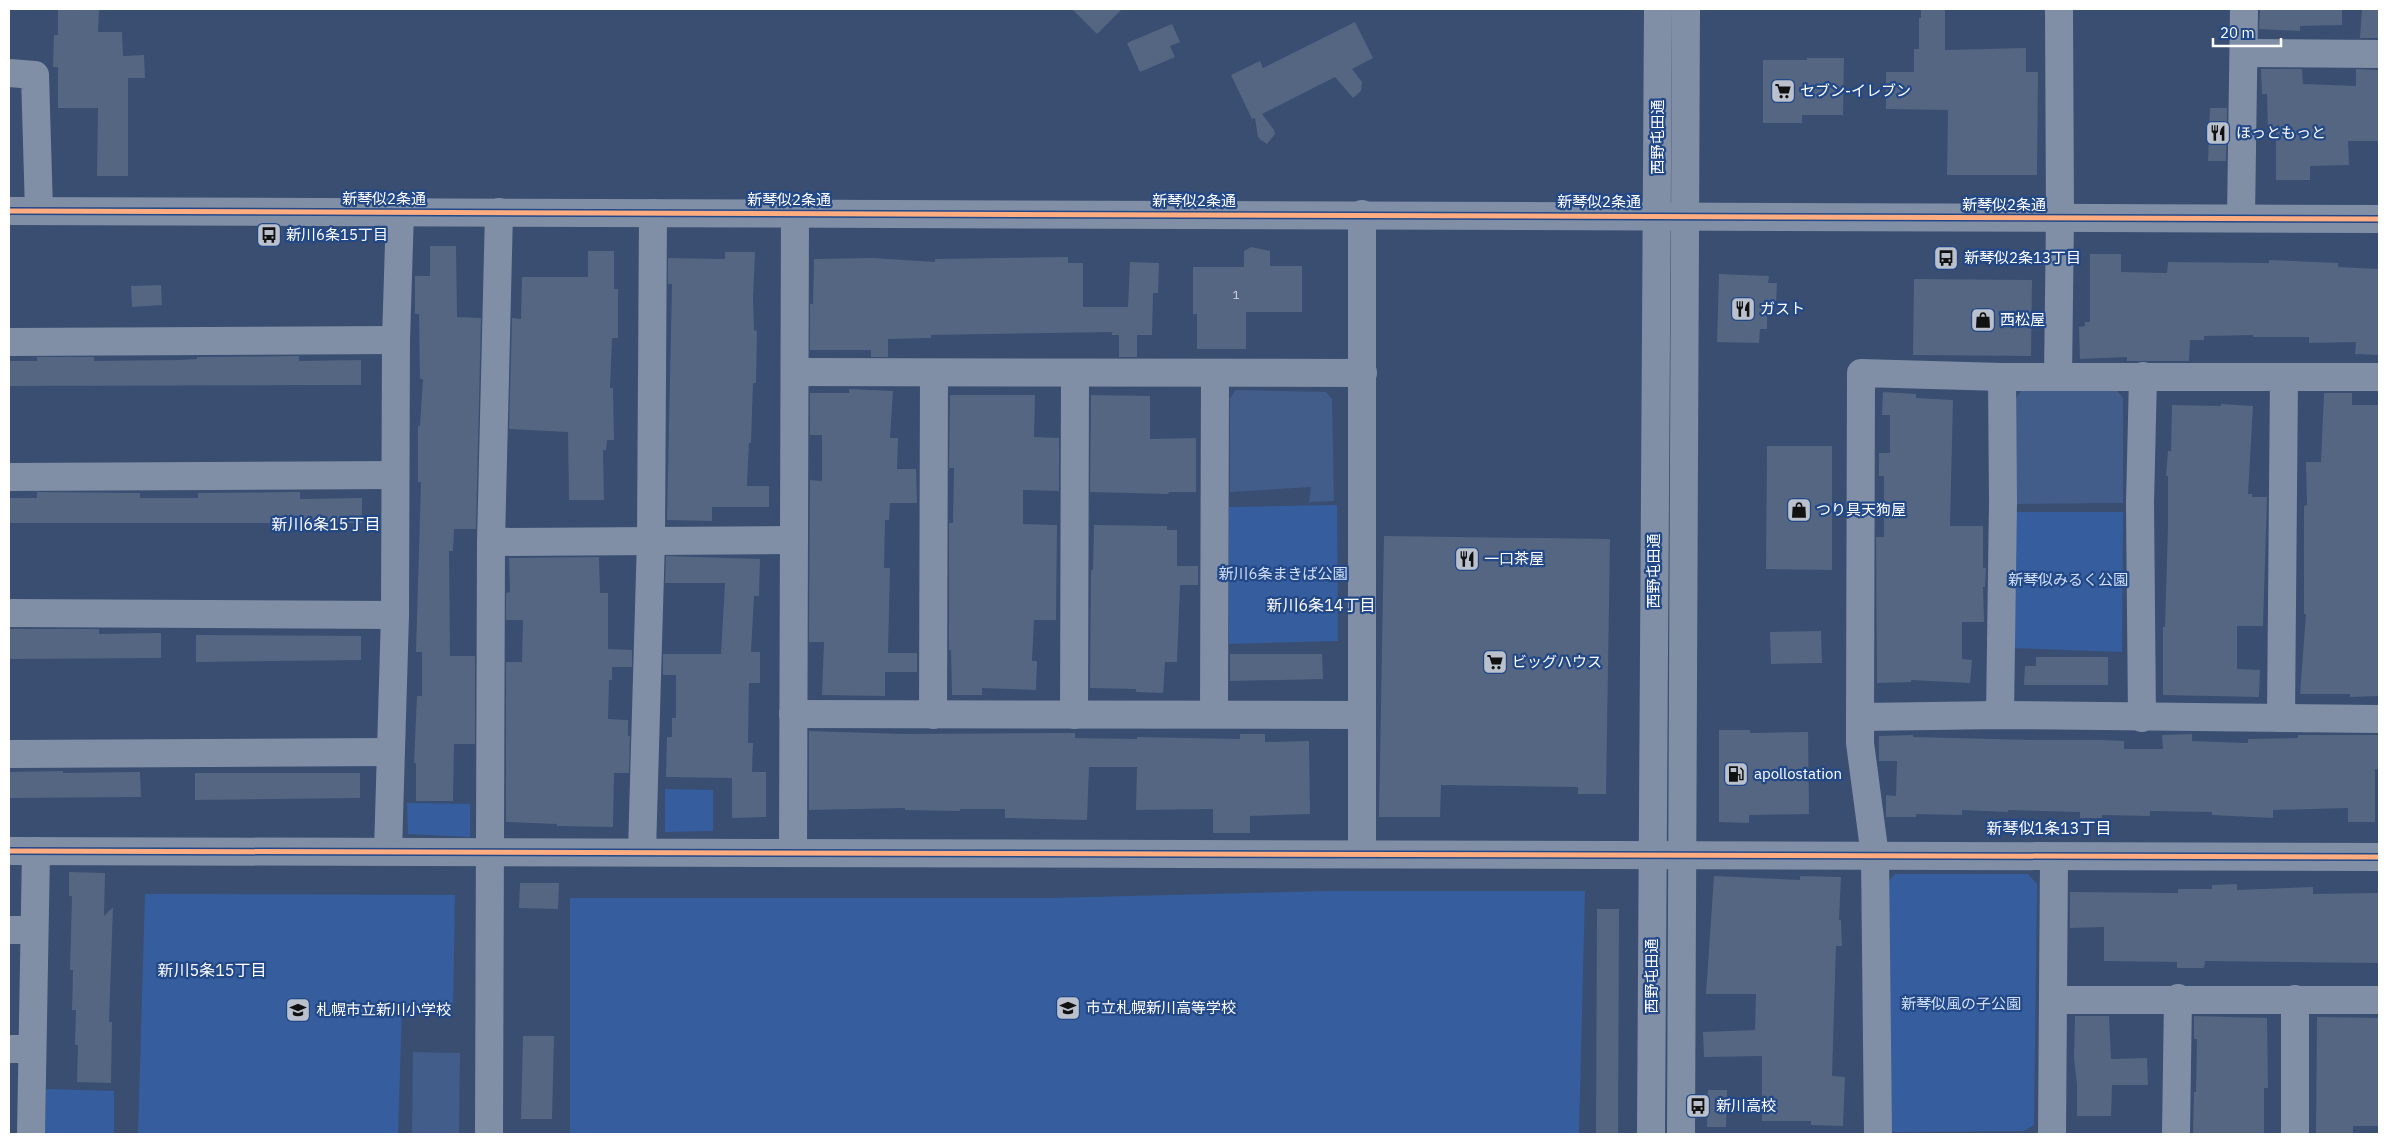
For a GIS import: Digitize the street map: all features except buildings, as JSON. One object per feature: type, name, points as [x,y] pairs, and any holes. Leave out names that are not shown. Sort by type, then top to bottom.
[{"type":"street","name":"西野屯田通","points":[[1652,1134],[1658,9]]},
{"type":"street","name":"西野屯田通","points":[[1681,1134],[1687,216],[1686,9]]},
{"type":"street","points":[[2058,377],[2060,217],[2059,9]]},
{"type":"street","points":[[2240,218],[2245,54],[2244,9]]},
{"type":"street","points":[[2245,54],[2379,54]]},
{"type":"street","points":[[9,73],[35,75],[38,211]]},
{"type":"street","name":"新琴似2条通","points":[[9,211],[1362,214],[2379,219]]},
{"type":"street","points":[[388,851],[389,752],[395,615],[396,340],[400,211]]},
{"type":"street","points":[[489,1134],[492,851],[491,542],[499,212]]},
{"type":"street","points":[[642,851],[650,539],[653,213]]},
{"type":"street","points":[[793,852],[795,213]]},
{"type":"street","points":[[1362,214],[1362,854]]},
{"type":"street","points":[[9,342],[396,340]]},
{"type":"street","points":[[795,372],[1363,373]]},
{"type":"street","points":[[933,715],[934,373]]},
{"type":"street","points":[[1074,715],[1075,373]]},
{"type":"street","points":[[1878,1134],[1874,856],[1860,743],[1861,373],[2002,377],[2379,377]]},
{"type":"street","points":[[1214,714],[1215,374]]},
{"type":"street","points":[[2142,376],[2140,503],[2142,718]]},
{"type":"street","points":[[2000,716],[2003,502],[2002,377]]},
{"type":"street","points":[[2281,718],[2284,378]]},
{"type":"street","points":[[9,477],[395,475]]},
{"type":"street","points":[[491,542],[650,539],[794,540]]},
{"type":"street","points":[[9,613],[395,615]]},
{"type":"street","points":[[793,714],[1362,716]]},
{"type":"street","points":[[1860,717],[2000,716],[2379,719]]},
{"type":"street","points":[[9,754],[389,752]]},
{"type":"street","points":[[9,851],[642,851],[2379,857]]},
{"type":"street","points":[[31,1134],[20,1049],[21,930],[36,851]]},
{"type":"street","points":[[2052,1134],[2054,857]]},
{"type":"street","points":[[2054,1000],[2178,998],[2379,1000]]},
{"type":"street","points":[[2176,1134],[2178,998]]},
{"type":"street","points":[[2295,1134],[2296,999]]},
{"type":"green space","name":"新川6条まきば公園","points":[[1337,505],[1338,641],[1229,644],[1229,507]]},
{"type":"green space","name":"新琴似みるく公園","points":[[2013,512],[2123,512],[2122,652],[2012,648]]},
{"type":"green space","points":[[665,789],[713,790],[713,831],[665,832]]},
{"type":"green space","points":[[407,803],[470,804],[470,837],[408,834]]},
{"type":"green space","name":"新琴似風の子公園","points":[[1895,874],[2028,874],[2037,884],[2034,1125],[2024,1131],[1893,1132],[1887,1124],[1887,883]]},
{"type":"green space","name":"市立札幌新川高等学校","points":[[1330,891],[1585,891],[1579,1134],[570,1134],[570,898],[1050,898]]},
{"type":"green space","name":"札幌市立新川小学校","points":[[145,894],[455,895],[453,1007],[402,1008],[398,1134],[138,1134]]},
{"type":"green space","points":[[46,1089],[114,1091],[114,1134],[45,1134]]},
{"type":"shaded area","points":[[2114,387],[2123,398],[2123,503],[2015,504],[2016,398],[2022,390]]},
{"type":"shaded area","points":[[1236,390],[1326,392],[1332,399],[1334,501],[1309,502],[1311,487],[1230,492],[1230,398]]},
{"type":"shaded area","points":[[413,1052],[460,1053],[459,1134],[412,1134]]},
{"type":"cycle path","points":[[9,211],[2379,219]]},
{"type":"cycle path","points":[[9,851],[2379,857]]},
{"type":"place","name":"セブン-イレブン","points":[[1783,91]]},
{"type":"place","name":"ほっともっと","points":[[2218,133]]},
{"type":"place","name":"新川6条15丁目","points":[[269,235]]},
{"type":"place","name":"新琴似2条13丁目","points":[[1946,258]]},
{"type":"place","name":"ガスト","points":[[1743,309]]},
{"type":"place","name":"西松屋","points":[[1983,320]]},
{"type":"place","name":"つり具天狗屋","points":[[1799,510]]},
{"type":"place","name":"一口茶屋","points":[[1467,559]]},
{"type":"place","name":"ビッグハウス","points":[[1495,662]]},
{"type":"place","name":"apollostation","points":[[1736,774]]},
{"type":"place","name":"市立札幌新川高等学校","points":[[1068,1008]]},
{"type":"place","name":"札幌市立新川小学校","points":[[298,1010]]},
{"type":"place","name":"新川高校","points":[[1698,1106]]},
{"type":"district","name":"新川6条15丁目","points":[[326,524]]},
{"type":"district","name":"新川6条14丁目","points":[[1321,605]]},
{"type":"district","name":"新琴似1条13丁目","points":[[2049,828]]},
{"type":"district","name":"新川5条15丁目","points":[[212,970]]}]
